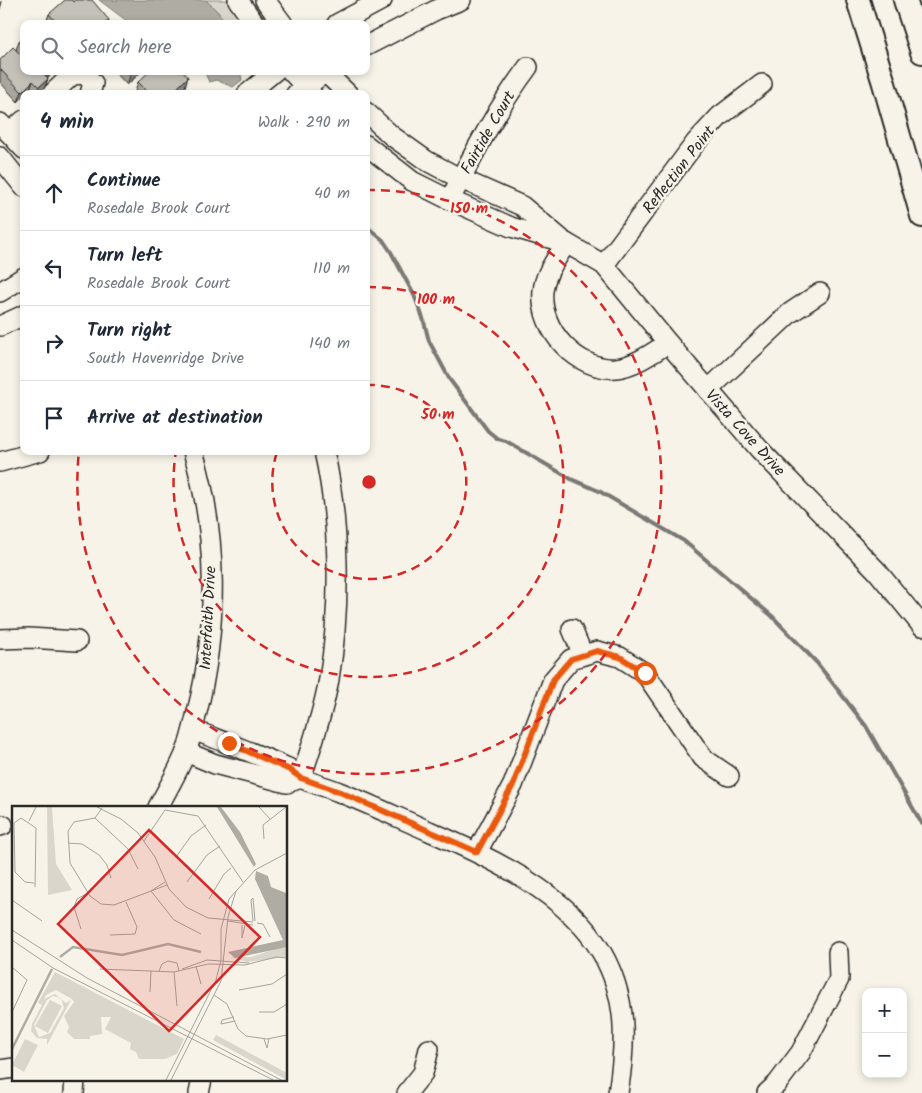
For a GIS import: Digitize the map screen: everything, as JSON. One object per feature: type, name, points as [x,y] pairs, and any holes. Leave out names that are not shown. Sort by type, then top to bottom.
[{"type":"main road","points":[[858,0],[922,216]]},
{"type":"main road","points":[[905,0],[922,52]]},
{"type":"street","points":[[238,0],[252,20]]},
{"type":"street","points":[[265,0],[280,20]]},
{"type":"street","points":[[344,20],[382,0]]},
{"type":"street","points":[[370,44],[436,10],[461,0]]},
{"type":"street","name":"Fairtide Court","points":[[450,200],[485,131],[510,91],[528,67]]},
{"type":"street","points":[[56,90],[72,75]]},
{"type":"street","points":[[86,75],[93,83],[91,90]]},
{"type":"street","points":[[252,90],[270,75]]},
{"type":"street","points":[[294,75],[303,90]]},
{"type":"street","points":[[305,90],[323,75]]},
{"type":"street","points":[[329,75],[344,90]]},
{"type":"street","name":"Reflection Point","points":[[604,265],[696,142],[720,116],[762,84]]},
{"type":"street","name":"Vista Cove Drive","points":[[370,116],[392,136],[427,161],[461,179],[522,206],[566,243],[604,265],[760,450],[877,571],[922,626]]},
{"type":"street","points":[[20,122],[5,128],[20,145]]},
{"type":"street","name":"Vista Cove Drive","points":[[370,149],[412,181],[450,200],[511,227],[566,243]]},
{"type":"street","points":[[0,157],[20,181]]},
{"type":"street","points":[[566,243],[546,275],[543,293],[545,310],[550,325],[571,352],[584,362],[599,367],[618,368],[638,362],[668,343]]},
{"type":"street","points":[[0,292],[20,280]]},
{"type":"street","points":[[708,390],[790,313],[820,293]]},
{"type":"street","points":[[0,326],[20,317]]},
{"type":"street","points":[[0,462],[25,455]]},
{"type":"street","name":"Interfaith Drive","points":[[159,806],[186,752],[193,730],[208,656],[211,600],[209,524],[194,455]]},
{"type":"street","points":[[301,778],[319,724],[329,679],[335,629],[336,564],[334,520],[325,455]]},
{"type":"street","points":[[572,630],[583,656]]},
{"type":"street","points":[[0,639],[29,638],[77,641]]},
{"type":"street","points":[[477,852],[513,785],[553,680],[571,659],[597,651],[620,657],[645,673],[703,758],[729,776]]},
{"type":"street","points":[[193,730],[290,770],[301,778],[348,796],[477,852],[509,870],[555,902],[574,918],[602,952],[613,978],[622,1014],[624,1040],[618,1093]]},
{"type":"street","points":[[186,752],[215,764],[287,783],[301,778]]},
{"type":"street","points":[[767,1093],[777,1084],[801,1052],[838,979],[838,952]]},
{"type":"street","points":[[407,1093],[423,1073],[430,1049]]},
{"type":"street","points":[[74,1093],[75,1080]]},
{"type":"street","points":[[199,1093],[202,1080]]},
{"type":"shaded area","points":[[99,0],[206,0],[224,20],[126,20]]},
{"type":"shaded area","points":[[206,0],[230,0],[244,20],[224,20]]},
{"type":"shaded area","points":[[206,75],[241,75],[242,80],[233,87],[216,80],[209,82]]},
{"type":"building","points":[[65,0],[72,0],[73,2],[75,0],[92,0],[109,20],[54,20],[49,14]]},
{"type":"building","points":[[13,47],[20,54],[20,75],[44,75],[48,79],[39,87],[33,81],[24,90],[20,90],[0,69],[0,60]]},
{"type":"building","points":[[146,75],[186,75],[188,77],[175,90],[146,90],[138,82]]},
{"type":"waterway","points":[[370,229],[383,240],[414,295],[429,341],[450,380],[488,431],[498,439],[506,441],[571,479],[599,491],[684,541],[772,616],[817,663],[866,726],[922,824]]},
{"type":"route","points":[[229,743],[290,770],[301,778],[340,792],[477,852],[513,785],[553,680],[571,659],[597,651],[620,657],[645,673]]}]
